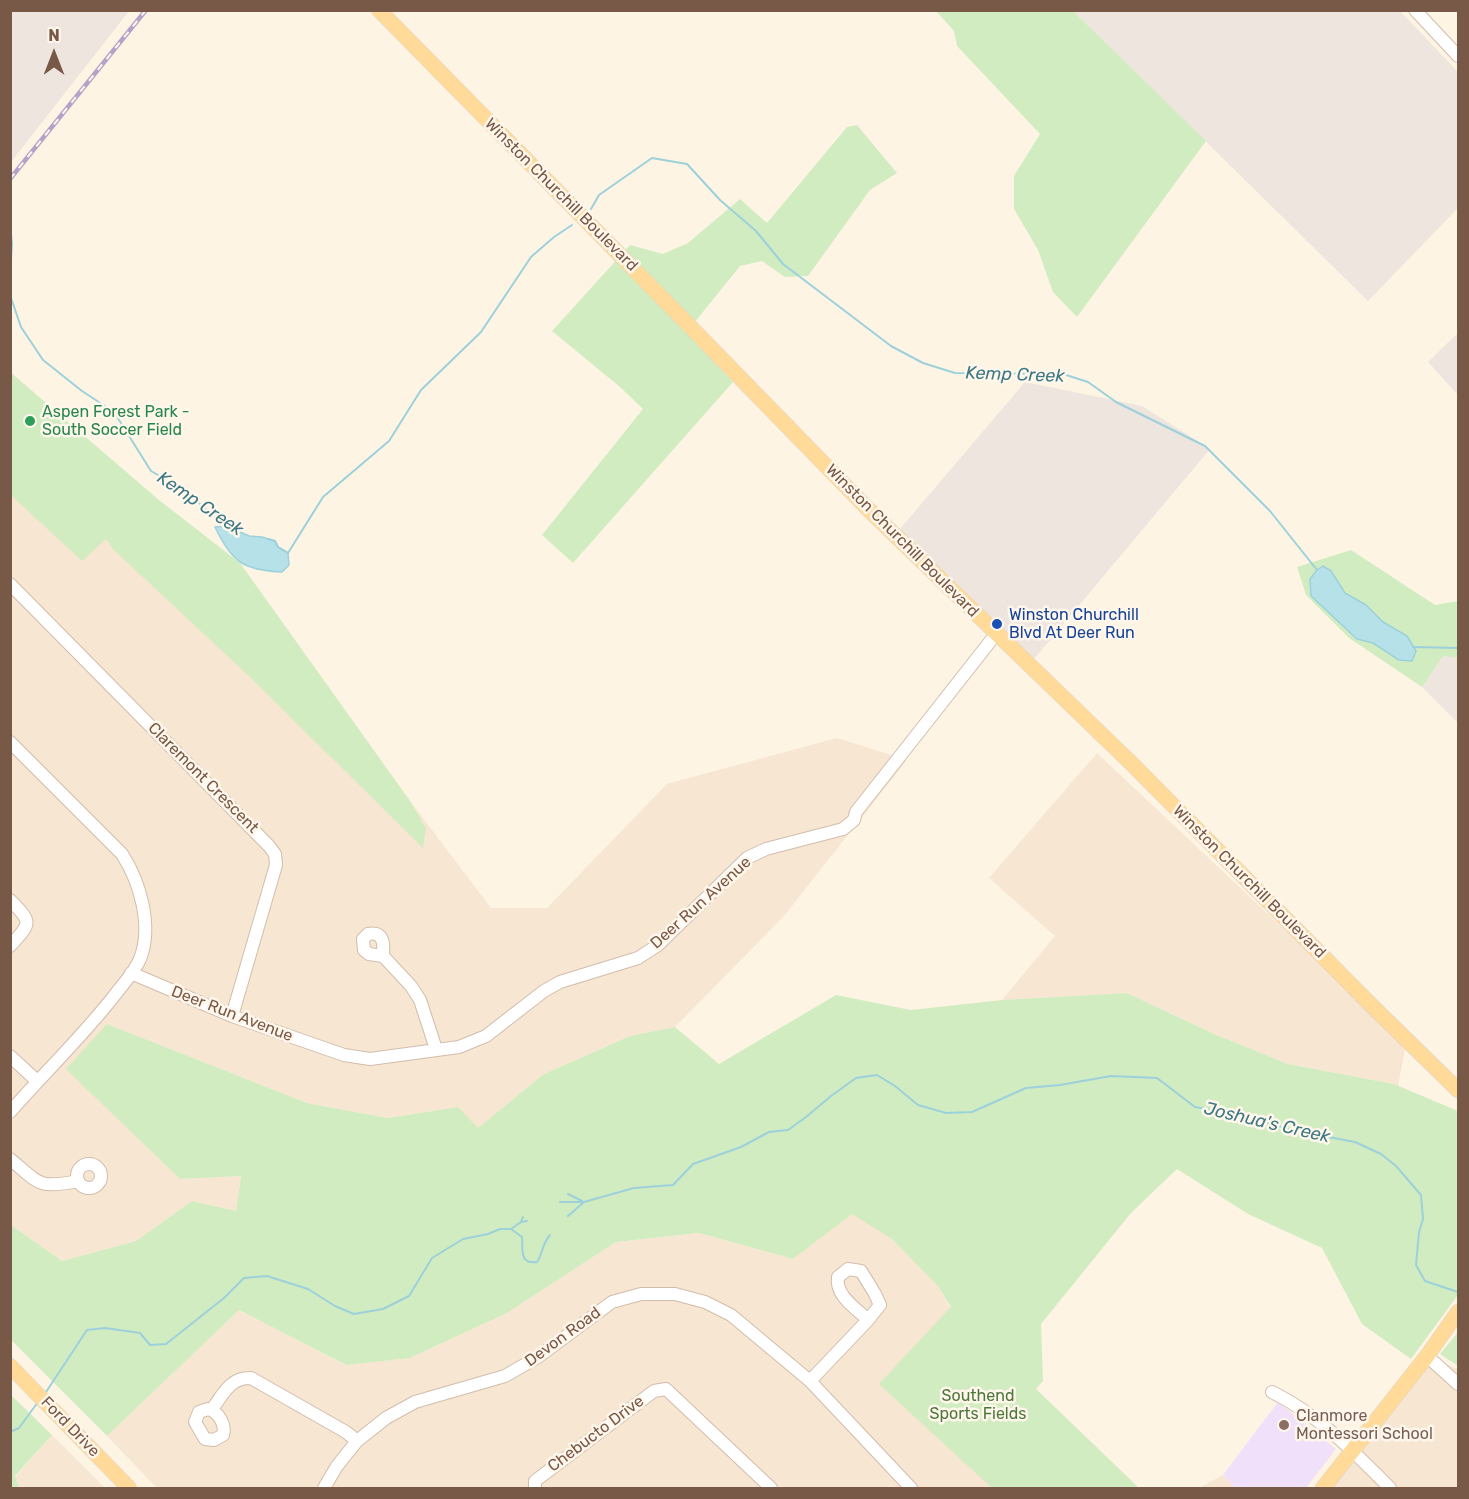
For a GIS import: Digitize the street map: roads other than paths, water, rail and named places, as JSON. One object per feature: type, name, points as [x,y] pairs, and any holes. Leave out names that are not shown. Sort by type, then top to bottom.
[{"type":"main road","name":"Winston Churchill Boulevard","points":[[379,10],[869,510],[1131,763],[1458,1090]]},
{"type":"main road","points":[[1323,1488],[1427,1356],[1457,1314]]},
{"type":"main road","name":"Ford Drive","points":[[10,1366],[129,1488]]},
{"type":"street","points":[[1415,10],[1458,56]]},
{"type":"street","name":"Claremont Crescent","points":[[10,584],[275,854],[276,865],[232,1016]]},
{"type":"street","name":"Deer Run Avenue","points":[[131,973],[232,1016],[344,1055],[370,1059],[459,1047],[473,1042],[486,1036],[560,982],[638,958],[658,945],[747,858],[766,849],[843,829],[854,820],[856,812],[877,783],[996,634]]},
{"type":"street","points":[[10,742],[122,854],[132,869],[140,890],[144,925],[140,957],[131,973],[91,1025],[10,1112]]},
{"type":"street","points":[[10,900],[25,915],[27,924],[10,946]]},
{"type":"street","points":[[383,956],[411,986],[420,1000],[436,1049]]},
{"type":"street","points":[[10,1056],[37,1081]]},
{"type":"street","points":[[10,1159],[38,1182],[46,1185],[55,1186],[78,1181]]},
{"type":"street","name":"Devon Road","points":[[324,1488],[337,1466],[357,1441],[386,1418],[415,1402],[505,1376],[538,1357],[612,1302],[641,1294],[675,1294],[705,1302],[731,1315],[810,1381],[911,1488]]},
{"type":"street","points":[[810,1381],[868,1320]]},
{"type":"street","points":[[1427,1356],[1458,1384]]},
{"type":"street","points":[[212,1409],[232,1383],[238,1379],[251,1378],[346,1432],[357,1441]]},
{"type":"street","name":"Chebucto Drive","points":[[535,1488],[535,1481],[603,1428],[654,1390],[666,1389],[771,1488]]},
{"type":"street","points":[[1272,1392],[1303,1409],[1354,1450],[1390,1488]]},
{"type":"water","points":[[227,526],[249,536],[275,541],[278,547],[288,553],[289,565],[282,572],[258,569],[241,562],[227,549],[215,527]]},
{"type":"water","points":[[1323,566],[1331,571],[1345,593],[1366,605],[1383,622],[1407,636],[1416,651],[1412,661],[1399,660],[1373,643],[1357,639],[1311,596],[1310,579]]},
{"type":"waterway","name":"Kemp Creek","points":[[591,209],[599,195],[652,158],[687,164],[720,200],[756,231],[783,264],[891,346],[923,363],[955,373],[1063,374],[1088,382],[1116,402],[1205,446],[1270,511],[1317,570]]},
{"type":"waterway","name":"Kemp Creek","points":[[10,224],[12,244],[10,275]]},
{"type":"waterway","name":"Kemp Creek","points":[[268,539],[275,541],[278,547],[288,553],[323,497],[389,441],[421,390],[481,332],[531,257],[572,225]]},
{"type":"waterway","name":"Kemp Creek","points":[[10,295],[21,327],[43,360],[82,391],[114,412],[151,471],[187,492],[213,516],[232,528]]},
{"type":"waterway","name":"Kemp Creek","points":[[1413,647],[1458,648]]},
{"type":"waterway","name":"Joshua's Creek","points":[[568,1216],[584,1202],[634,1188],[673,1185],[693,1164],[741,1147],[769,1132],[788,1130],[856,1078],[877,1075],[918,1105],[946,1113],[972,1112],[1026,1088],[1111,1076],[1157,1078],[1195,1107],[1247,1116],[1291,1130],[1355,1142],[1381,1154],[1396,1166],[1421,1195],[1423,1219],[1419,1232],[1416,1265],[1425,1281],[1458,1292]]},
{"type":"waterway","points":[[568,1194],[582,1201]]},
{"type":"waterway","points":[[560,1202],[584,1202]]},
{"type":"waterway","points":[[511,1229],[521,1222],[523,1217]]},
{"type":"waterway","points":[[521,1222],[527,1221]]},
{"type":"waterway","name":"Joshua's Creek","points":[[46,1392],[87,1330],[105,1328],[140,1333],[150,1345],[166,1344],[224,1298],[244,1278],[267,1276],[308,1289],[335,1306],[354,1314],[383,1309],[409,1296],[432,1258],[463,1239],[500,1229],[511,1229],[522,1237],[525,1259],[537,1262],[550,1235]]},
{"type":"waterway","name":"Joshua's Creek","points":[[10,1432],[19,1428],[38,1402]]},
{"type":"railway","points":[[10,179],[146,10]]},
{"type":"place","name":"Aspen Forest Park - South Soccer Field","points":[[30,421]]},
{"type":"place","name":"Winston Churchill Blvd At Deer Run","points":[[997,624]]},
{"type":"place","name":"Clanmore Montessori School","points":[[1284,1425]]},
{"type":"park label","name":"Southend Sports Fields","points":[[978,1405]]}]
